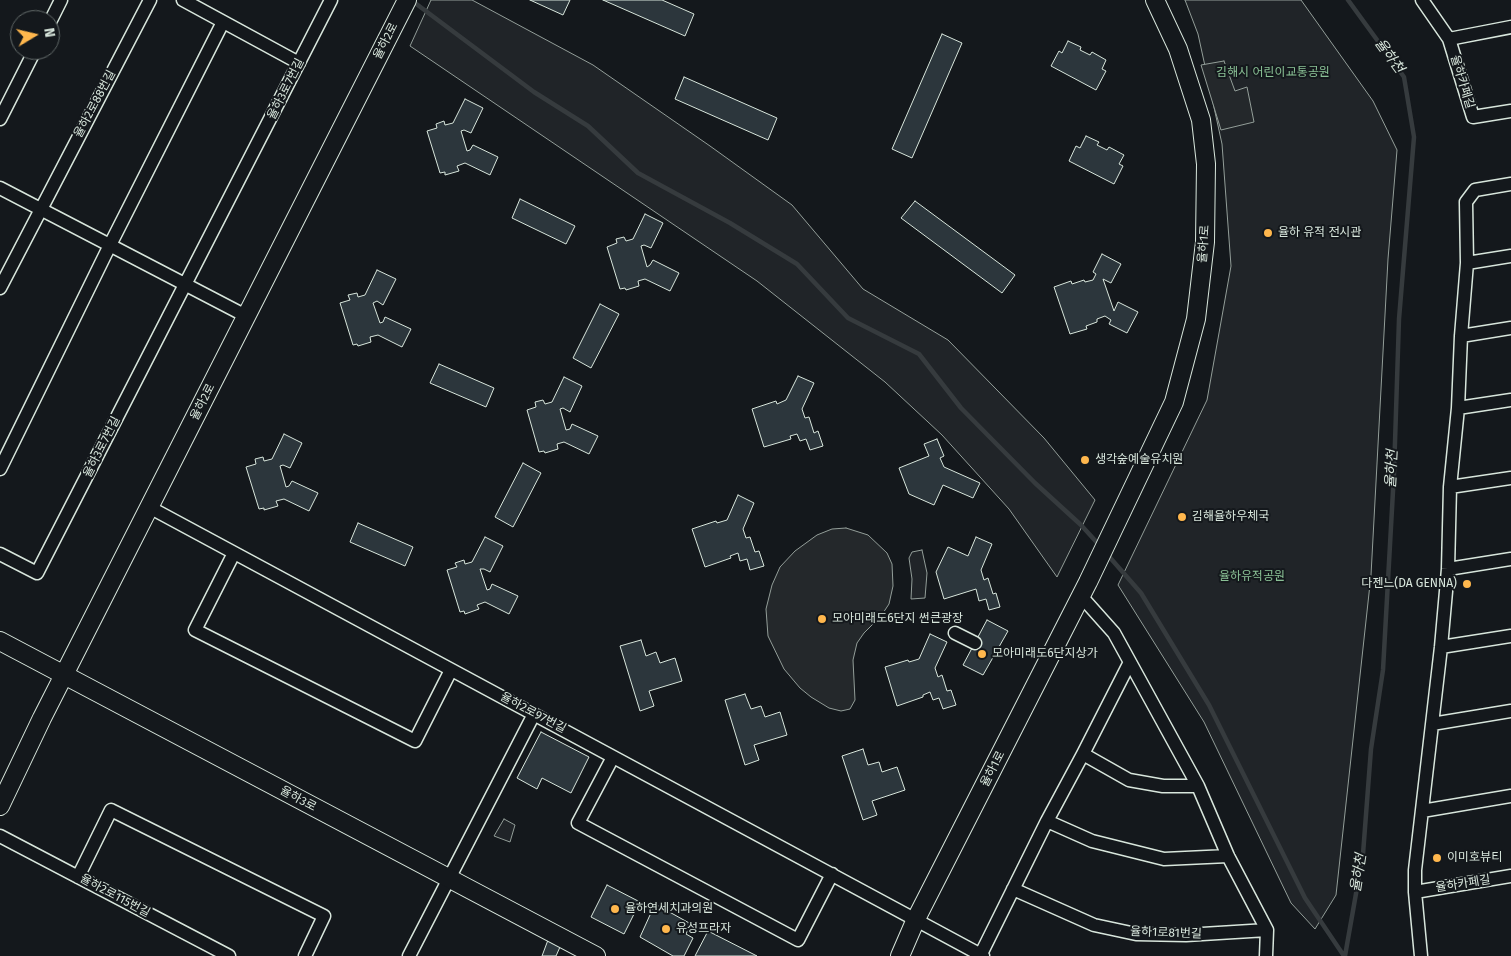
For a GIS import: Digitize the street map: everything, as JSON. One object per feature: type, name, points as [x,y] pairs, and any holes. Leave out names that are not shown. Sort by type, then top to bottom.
[{"type":"street","name":"율하2로88번길","points":[[40,208],[150,0]]},
{"type":"street","points":[[183,0],[299,63]]},
{"type":"street","name":"율하3로7번길","points":[[0,554],[37,573],[331,0]]},
{"type":"street","name":"율하2로","points":[[0,806],[149,507],[407,0]]},
{"type":"street","name":"율하1로","points":[[900,956],[916,919],[1135,486],[1174,402],[1196,320],[1205,242],[1206,164],[1201,120],[1178,49],[1155,0]]},
{"type":"street","name":"율하카페길","points":[[1422,0],[1449,39],[1473,117],[1511,111]]},
{"type":"street","points":[[0,469],[110,245],[223,22]]},
{"type":"street","name":"율하카페길","points":[[1449,39],[1511,27]]},
{"type":"street","points":[[0,119],[31,60]]},
{"type":"street","points":[[1421,956],[1415,892],[1448,569],[1450,487],[1458,408],[1466,263],[1466,202],[1475,190],[1511,184]]},
{"type":"street","points":[[0,188],[246,316]]},
{"type":"street","points":[[0,288],[40,208]]},
{"type":"street","points":[[1466,263],[1511,256]]},
{"type":"street","points":[[1461,336],[1511,328]]},
{"type":"street","points":[[1458,408],[1511,400]]},
{"type":"street","points":[[1450,487],[1511,478]]},
{"type":"street","name":"율하2로97번길","points":[[149,507],[916,919],[981,956]]},
{"type":"street","points":[[234,553],[195,630],[415,741],[451,670]]},
{"type":"street","points":[[1448,569],[1511,560]]},
{"type":"street","points":[[1084,589],[1114,633],[1198,786],[1228,856],[1267,930],[1266,956]]},
{"type":"street","points":[[955,633],[975,644]]},
{"type":"street","points":[[1441,647],[1511,636]]},
{"type":"street","name":"율하3로","points":[[0,641],[596,956]]},
{"type":"street","points":[[981,956],[1046,821],[1130,662]]},
{"type":"street","points":[[1432,724],[1511,711]]},
{"type":"street","points":[[409,956],[534,714]]},
{"type":"street","points":[[1083,754],[1129,780],[1163,786],[1198,786]]},
{"type":"street","points":[[613,757],[578,823],[798,940],[832,874]]},
{"type":"street","points":[[1422,811],[1511,796]]},
{"type":"street","points":[[78,877],[111,810],[324,916],[305,956]]},
{"type":"street","points":[[1046,821],[1092,841],[1164,859],[1228,856]]},
{"type":"street","name":"율하2로115번길","points":[[0,836],[229,956]]},
{"type":"street","name":"율하카페길","points":[[1415,892],[1511,876]]},
{"type":"street","name":"율하1로81번길","points":[[1013,889],[1094,925],[1136,934],[1186,936],[1267,930]]},
{"type":"green space","points":[[431,0],[472,0],[593,65],[792,205],[863,289],[948,340],[1044,438],[1095,500],[1057,577],[1009,509],[942,435],[885,382],[757,281],[410,46]]},
{"type":"green space","name":"율하유적공원","points":[[1185,0],[1301,0],[1373,101],[1397,150],[1388,259],[1371,575],[1336,895],[1315,929],[1291,903],[1204,722],[1118,585],[1207,400],[1231,266],[1222,144],[1198,34]]},
{"type":"green space","points":[[922,550],[927,573],[925,598],[911,599],[912,579],[909,558],[912,552]]},
{"type":"green space","points":[[504,819],[515,825],[510,842],[494,836]]},
{"type":"shaded area","points":[[1224,61],[1235,91],[1247,87],[1254,122],[1221,130],[1201,65]]},
{"type":"shaded area","name":"모아미래도6단지 썬큰광장","points":[[846,528],[868,535],[887,553],[892,564],[893,586],[889,604],[857,643],[853,660],[855,700],[850,709],[841,711],[829,708],[811,697],[800,688],[784,669],[768,636],[766,609],[772,585],[780,567],[795,551],[817,535],[832,529]]},
{"type":"building","points":[[530,0],[570,0],[563,15]]},
{"type":"building","points":[[603,0],[662,0],[694,14],[685,36]]},
{"type":"building","points":[[942,34],[962,43],[912,158],[892,149]]},
{"type":"building","points":[[1068,41],[1081,47],[1080,50],[1090,55],[1092,52],[1106,60],[1102,69],[1106,71],[1096,90],[1051,66],[1059,51],[1062,53]]},
{"type":"building","points":[[684,77],[777,118],[768,140],[675,99]]},
{"type":"building","points":[[465,99],[483,108],[471,133],[464,130],[461,131],[467,151],[473,145],[498,157],[490,175],[465,163],[457,166],[459,171],[445,175],[445,172],[440,173],[427,131],[437,128],[436,124],[444,121],[445,125],[453,123]]},
{"type":"building","points":[[1086,136],[1099,142],[1097,145],[1107,150],[1109,147],[1124,155],[1119,164],[1123,166],[1114,184],[1069,161],[1076,146],[1080,148]]},
{"type":"building","points":[[520,199],[575,226],[566,244],[512,218]]},
{"type":"building","points":[[915,201],[1015,275],[1002,293],[901,218]]},
{"type":"building","points":[[645,214],[663,223],[651,248],[644,245],[641,246],[647,267],[653,260],[679,273],[670,291],[645,279],[638,281],[639,286],[626,290],[625,288],[620,289],[607,247],[617,243],[616,239],[624,237],[626,241],[633,239]]},
{"type":"building","points":[[1102,254],[1121,264],[1111,283],[1103,279],[1114,311],[1118,302],[1138,312],[1127,333],[1109,324],[1111,320],[1105,316],[1097,319],[1097,322],[1086,326],[1087,329],[1070,334],[1054,287],[1071,281],[1072,284],[1084,280],[1085,282],[1093,280],[1096,274],[1093,272]]},
{"type":"building","points":[[377,270],[396,279],[383,305],[377,301],[373,303],[380,323],[383,322],[385,317],[411,329],[402,347],[378,335],[370,337],[371,342],[358,346],[357,344],[353,345],[340,303],[350,300],[348,295],[357,293],[358,297],[365,295]]},
{"type":"building","points":[[600,304],[619,314],[591,368],[573,358]]},
{"type":"building","points":[[439,364],[494,388],[486,407],[430,383]]},
{"type":"building","points":[[798,376],[814,383],[802,409],[805,418],[809,417],[814,433],[818,431],[823,446],[810,450],[806,439],[800,441],[797,434],[790,436],[791,439],[764,447],[752,409],[776,401],[777,404],[786,400]]},
{"type":"building","points":[[564,377],[582,386],[570,412],[563,408],[560,409],[566,430],[570,429],[572,424],[598,436],[589,454],[564,442],[557,444],[558,449],[545,453],[544,451],[539,452],[527,410],[536,407],[535,402],[543,400],[545,404],[552,402]]},
{"type":"building","points":[[284,434],[302,443],[290,468],[283,465],[280,466],[286,487],[292,481],[318,493],[309,511],[284,499],[276,501],[278,506],[264,510],[264,508],[259,509],[246,467],[256,464],[255,459],[263,457],[264,461],[272,459]]},
{"type":"building","points":[[937,439],[944,456],[940,458],[944,467],[980,483],[973,498],[943,485],[934,505],[909,494],[899,468],[929,456],[924,444]]},
{"type":"building","points":[[523,463],[541,473],[513,527],[495,517]]},
{"type":"building","points":[[738,495],[754,503],[743,529],[746,538],[750,537],[755,552],[759,551],[764,566],[750,570],[747,559],[740,561],[738,553],[730,556],[731,558],[705,567],[692,529],[716,521],[717,523],[727,520]]},
{"type":"building","points":[[358,523],[413,547],[405,566],[350,542]]},
{"type":"building","points":[[485,537],[503,546],[490,572],[480,569],[487,590],[490,589],[492,584],[518,596],[509,614],[485,602],[477,605],[479,609],[465,614],[464,611],[460,612],[447,570],[457,567],[455,563],[464,560],[465,564],[472,562]]},
{"type":"building","points":[[976,537],[992,544],[981,570],[984,580],[988,578],[993,594],[996,593],[1000,607],[989,610],[986,599],[979,601],[976,589],[944,599],[936,572],[948,547],[968,556]]},
{"type":"building","name":"모아미래도6단지상가","points":[[987,620],[1008,631],[983,675],[963,665]]},
{"type":"building","points":[[930,634],[947,642],[935,668],[938,677],[942,675],[947,691],[951,690],[956,705],[943,709],[939,698],[933,700],[930,692],[923,695],[923,697],[897,706],[885,667],[908,660],[909,662],[919,659]]},
{"type":"building","points":[[641,640],[646,656],[656,652],[660,663],[675,658],[682,681],[649,691],[654,706],[640,711],[620,646]]},
{"type":"building","points":[[745,694],[751,709],[761,706],[765,717],[780,712],[787,735],[754,745],[759,760],[745,765],[725,700]]},
{"type":"building","points":[[541,732],[589,757],[571,793],[542,778],[537,789],[517,778]]},
{"type":"building","points":[[863,749],[868,765],[879,762],[882,772],[897,767],[905,790],[872,801],[877,815],[863,820],[842,756]]},
{"type":"building","name":"율하연세치과의원","points":[[607,885],[640,902],[624,934],[591,917]]},
{"type":"building","name":"유성프라자","points":[[655,904],[691,924],[686,934],[693,938],[684,956],[673,956],[640,937]]},
{"type":"building","points":[[708,931],[757,956],[695,956]]},
{"type":"building","points":[[548,940],[560,947],[556,956],[542,956]]},
{"type":"waterway","points":[[411,0],[534,92],[588,126],[638,173],[730,223],[797,264],[848,318],[919,354],[961,408],[1035,483],[1081,525],[1101,547]]},
{"type":"waterway","name":"율하천","points":[[1345,956],[1363,854],[1371,749],[1383,670],[1394,473],[1399,319],[1414,137],[1404,77],[1348,0]]},
{"type":"waterway","points":[[1106,553],[1141,593],[1209,705],[1305,898],[1344,956]]},
{"type":"place","name":"율하 유적 전시관","points":[[1268,233]]},
{"type":"place","name":"생각숲예술유치원","points":[[1085,460]]},
{"type":"place","name":"김해율하우체국","points":[[1182,517]]},
{"type":"place","name":"다젠느(DA GENNA)","points":[[1467,584]]},
{"type":"place","name":"모아미래도6단지 썬큰광장","points":[[822,619]]},
{"type":"place","name":"모아미래도6단지상가","points":[[982,654]]},
{"type":"place","name":"이미호뷰티","points":[[1437,858]]},
{"type":"place","name":"율하연세치과의원","points":[[615,909]]},
{"type":"place","name":"유성프라자","points":[[666,929]]},
{"type":"park label","name":"김해시 어린이교통공원","points":[[1273,73]]}]
